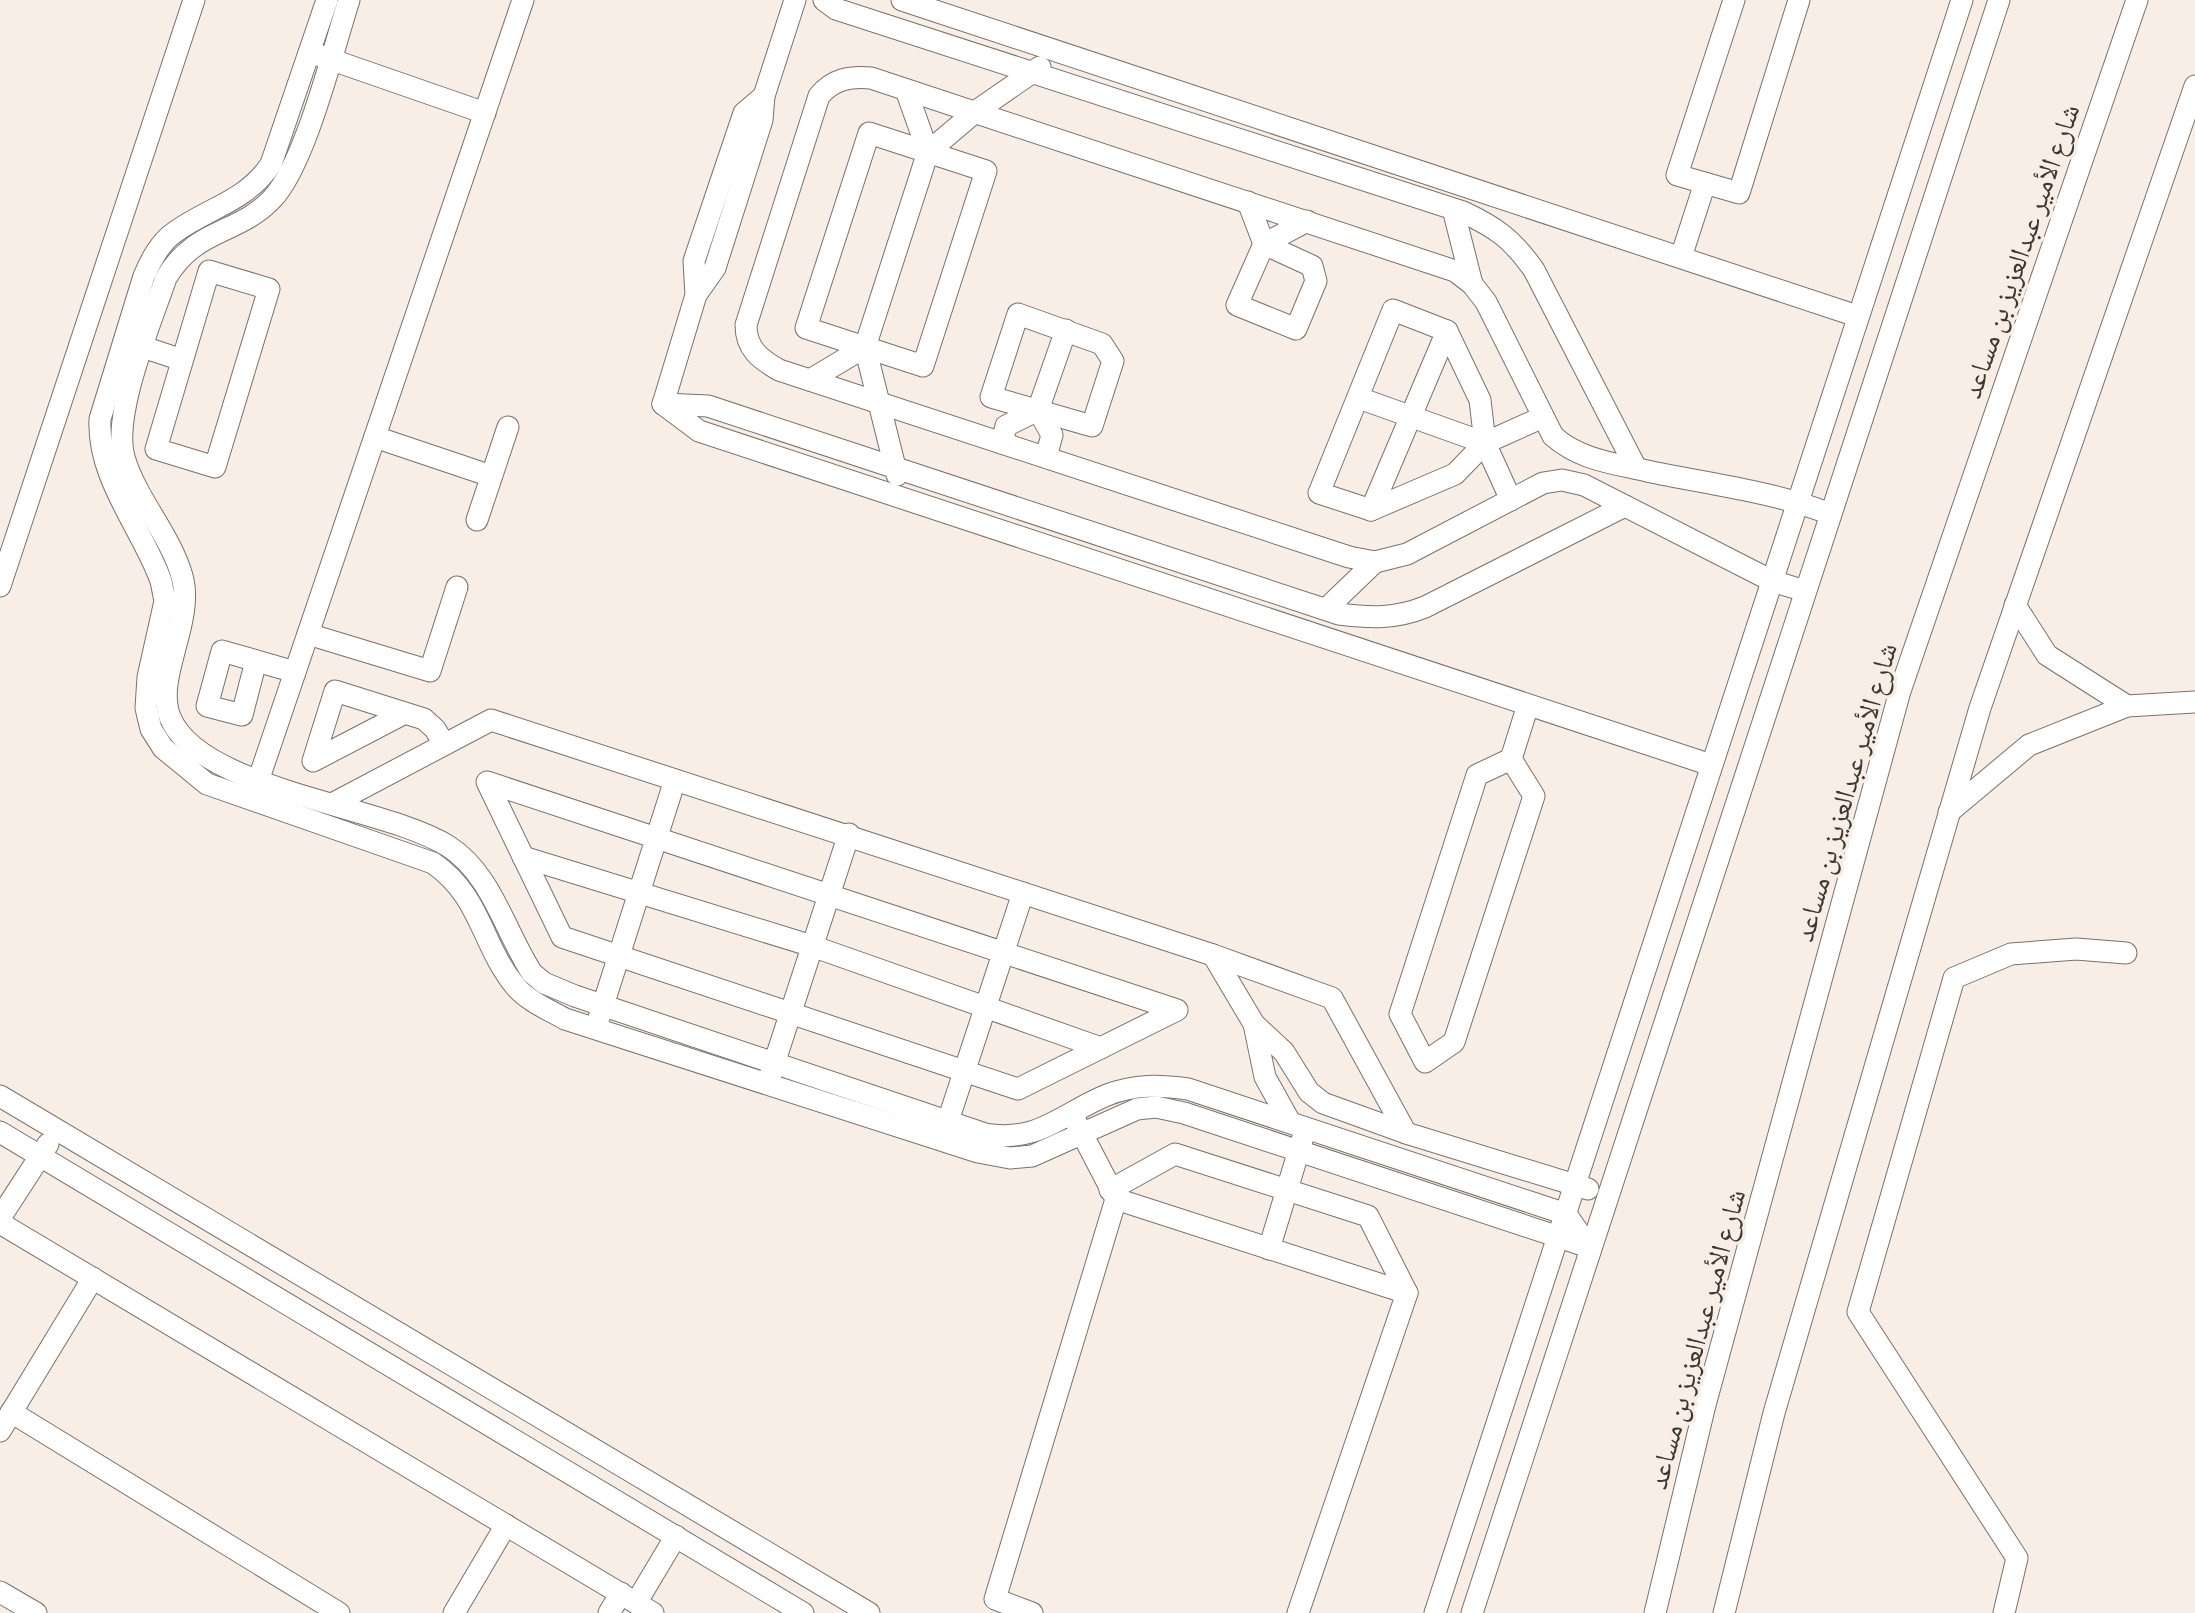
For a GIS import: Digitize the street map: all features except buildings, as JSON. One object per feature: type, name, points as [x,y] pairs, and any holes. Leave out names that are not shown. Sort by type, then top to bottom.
[{"type":"street","points":[[0,586],[194,0]]},
{"type":"street","points":[[320,55],[327,0]]},
{"type":"street","points":[[349,0],[320,55],[271,164],[261,179],[246,192],[174,232],[162,244],[144,276],[121,420],[121,436],[124,458],[182,578],[185,601],[167,707],[180,734],[197,751],[216,764],[411,830],[448,846],[470,865],[484,883],[532,973],[544,983],[603,1006],[948,1121],[1010,1138],[1156,1107],[1300,1149],[1589,1247]]},
{"type":"street","points":[[252,801],[523,0]]},
{"type":"street","points":[[663,404],[696,295],[715,268],[762,120],[764,96],[795,0]]},
{"type":"street","points":[[824,0],[836,9],[1421,198],[1495,227],[1515,243],[1534,270],[1636,468]]},
{"type":"street","points":[[902,0],[1857,316]]},
{"type":"street","points":[[1734,0],[1677,175],[1739,193],[1799,0]]},
{"type":"street","points":[[1436,1613],[1962,0]]},
{"type":"street","points":[[1472,1613],[1589,1247],[1999,0]]},
{"type":"street","name":"شارع الأمير عبدالعزيز بن مساعد","points":[[1655,1613],[1705,1405],[1900,691],[2137,0]]},
{"type":"street","points":[[932,40],[939,12]]},
{"type":"street","points":[[903,498],[864,347],[928,152],[975,112],[1062,52]]},
{"type":"street","points":[[320,55],[485,113]]},
{"type":"street","points":[[1805,591],[1772,581],[1584,485],[1562,480],[1543,483],[1407,554],[1375,562],[1349,557],[810,380],[762,361],[746,338],[746,325],[814,109],[827,86],[854,77],[872,78],[1455,271],[1472,284],[1486,302],[1553,436],[1569,451],[1636,468],[1798,501],[1830,514]]},
{"type":"street","points":[[1724,1613],[1774,1413],[1949,812],[2015,605],[2195,86]]},
{"type":"street","points":[[905,90],[928,152]]},
{"type":"street","points":[[1236,138],[1244,113]]},
{"type":"street","points":[[869,133],[986,171],[923,366],[864,347],[806,328],[869,133]]},
{"type":"street","points":[[1321,166],[1328,141]]},
{"type":"street","points":[[1421,198],[1428,174]]},
{"type":"street","points":[[1681,257],[1705,183]]},
{"type":"street","points":[[1248,202],[1264,244],[1307,221]]},
{"type":"street","points":[[1453,209],[1472,284]]},
{"type":"street","points":[[209,271],[269,289],[215,467],[156,449],[183,360],[209,271]]},
{"type":"street","points":[[1511,500],[1485,443],[1480,400],[1447,331],[1393,310],[1319,493],[1371,510],[1455,474],[1485,443],[1543,417]]},
{"type":"street","points":[[1018,314],[1102,344],[1112,361],[1092,426],[1038,410],[990,397],[1018,314]]},
{"type":"street","points":[[1002,443],[1006,426],[1038,410],[1066,331]]},
{"type":"street","points":[[1371,510],[1447,331]]},
{"type":"street","points":[[134,344],[183,360]]},
{"type":"street","points":[[134,344],[100,419],[99,436],[105,463],[162,582],[165,601],[148,677],[146,708],[152,729],[163,748],[207,785],[433,863],[453,877],[465,891],[506,974],[517,989],[565,1019],[978,1152],[1010,1158],[1032,1156],[1108,1095],[1155,1085],[1188,1089],[1566,1214],[1589,1247]]},
{"type":"street","points":[[810,380],[864,347]]},
{"type":"street","points":[[1359,398],[1485,443]]},
{"type":"street","points":[[663,404],[708,406],[1326,609],[1371,618],[1401,617],[1625,506]]},
{"type":"street","points":[[663,404],[699,431],[1711,765]]},
{"type":"street","points":[[1038,410],[1052,435],[1046,457]]},
{"type":"street","points":[[477,520],[508,427]]},
{"type":"street","points":[[375,437],[491,476]]},
{"type":"street","points":[[796,463],[802,437]]},
{"type":"street","points":[[1120,570],[1127,544]]},
{"type":"street","points":[[1326,609],[1375,562]]},
{"type":"street","points":[[1190,593],[1198,567]]},
{"type":"street","points":[[308,634],[430,671],[457,587]]},
{"type":"street","points":[[1293,628],[1302,601]]},
{"type":"street","points":[[2015,605],[2046,654],[2127,706]]},
{"type":"street","points":[[256,661],[295,673]]},
{"type":"street","points":[[1949,812],[2029,745],[2127,706],[2195,702]]},
{"type":"street","points":[[1511,759],[1534,796],[1454,1042],[1425,1062],[1400,1014],[1477,775],[1511,759],[1528,705]]},
{"type":"street","points":[[405,713],[424,719],[435,729],[444,744]]},
{"type":"street","points":[[332,804],[491,720],[849,834],[1213,955],[1332,998],[1406,1133]]},
{"type":"street","points":[[596,1029],[675,780]]},
{"type":"street","points":[[487,782],[657,838],[1177,1010],[1018,1088],[965,1071],[562,937],[487,782]]},
{"type":"street","points":[[768,1084],[849,834]]},
{"type":"street","points":[[523,857],[638,895],[812,946],[1101,1048]]},
{"type":"street","points":[[948,1121],[1023,893]]},
{"type":"street","points":[[2004,1613],[2017,1558],[1858,1312],[1954,978],[2011,954],[2076,949],[2126,953]]},
{"type":"street","points":[[1213,955],[1254,1024],[1284,1052],[1309,1092],[1323,1102],[1406,1133],[1606,1195]]},
{"type":"street","points":[[1254,1024],[1265,1077],[1298,1125],[1300,1149],[1269,1249]]},
{"type":"street","points":[[0,1096],[869,1613]]},
{"type":"street","points":[[1076,1123],[1113,1194],[1269,1249],[1407,1293]]},
{"type":"street","points":[[57,1130],[0,1220],[637,1603]]},
{"type":"street","points":[[0,1132],[803,1613]]},
{"type":"street","points":[[1032,1613],[995,1600],[1113,1194],[1175,1154],[1368,1216],[1407,1293],[1298,1613]]},
{"type":"street","points":[[0,1431],[93,1278]]},
{"type":"street","points":[[11,1412],[339,1613]]},
{"type":"street","points":[[454,1613],[506,1525]]},
{"type":"street","points":[[608,1613],[637,1603],[676,1536]]},
{"type":"street","points":[[0,1592],[36,1613]]}]
